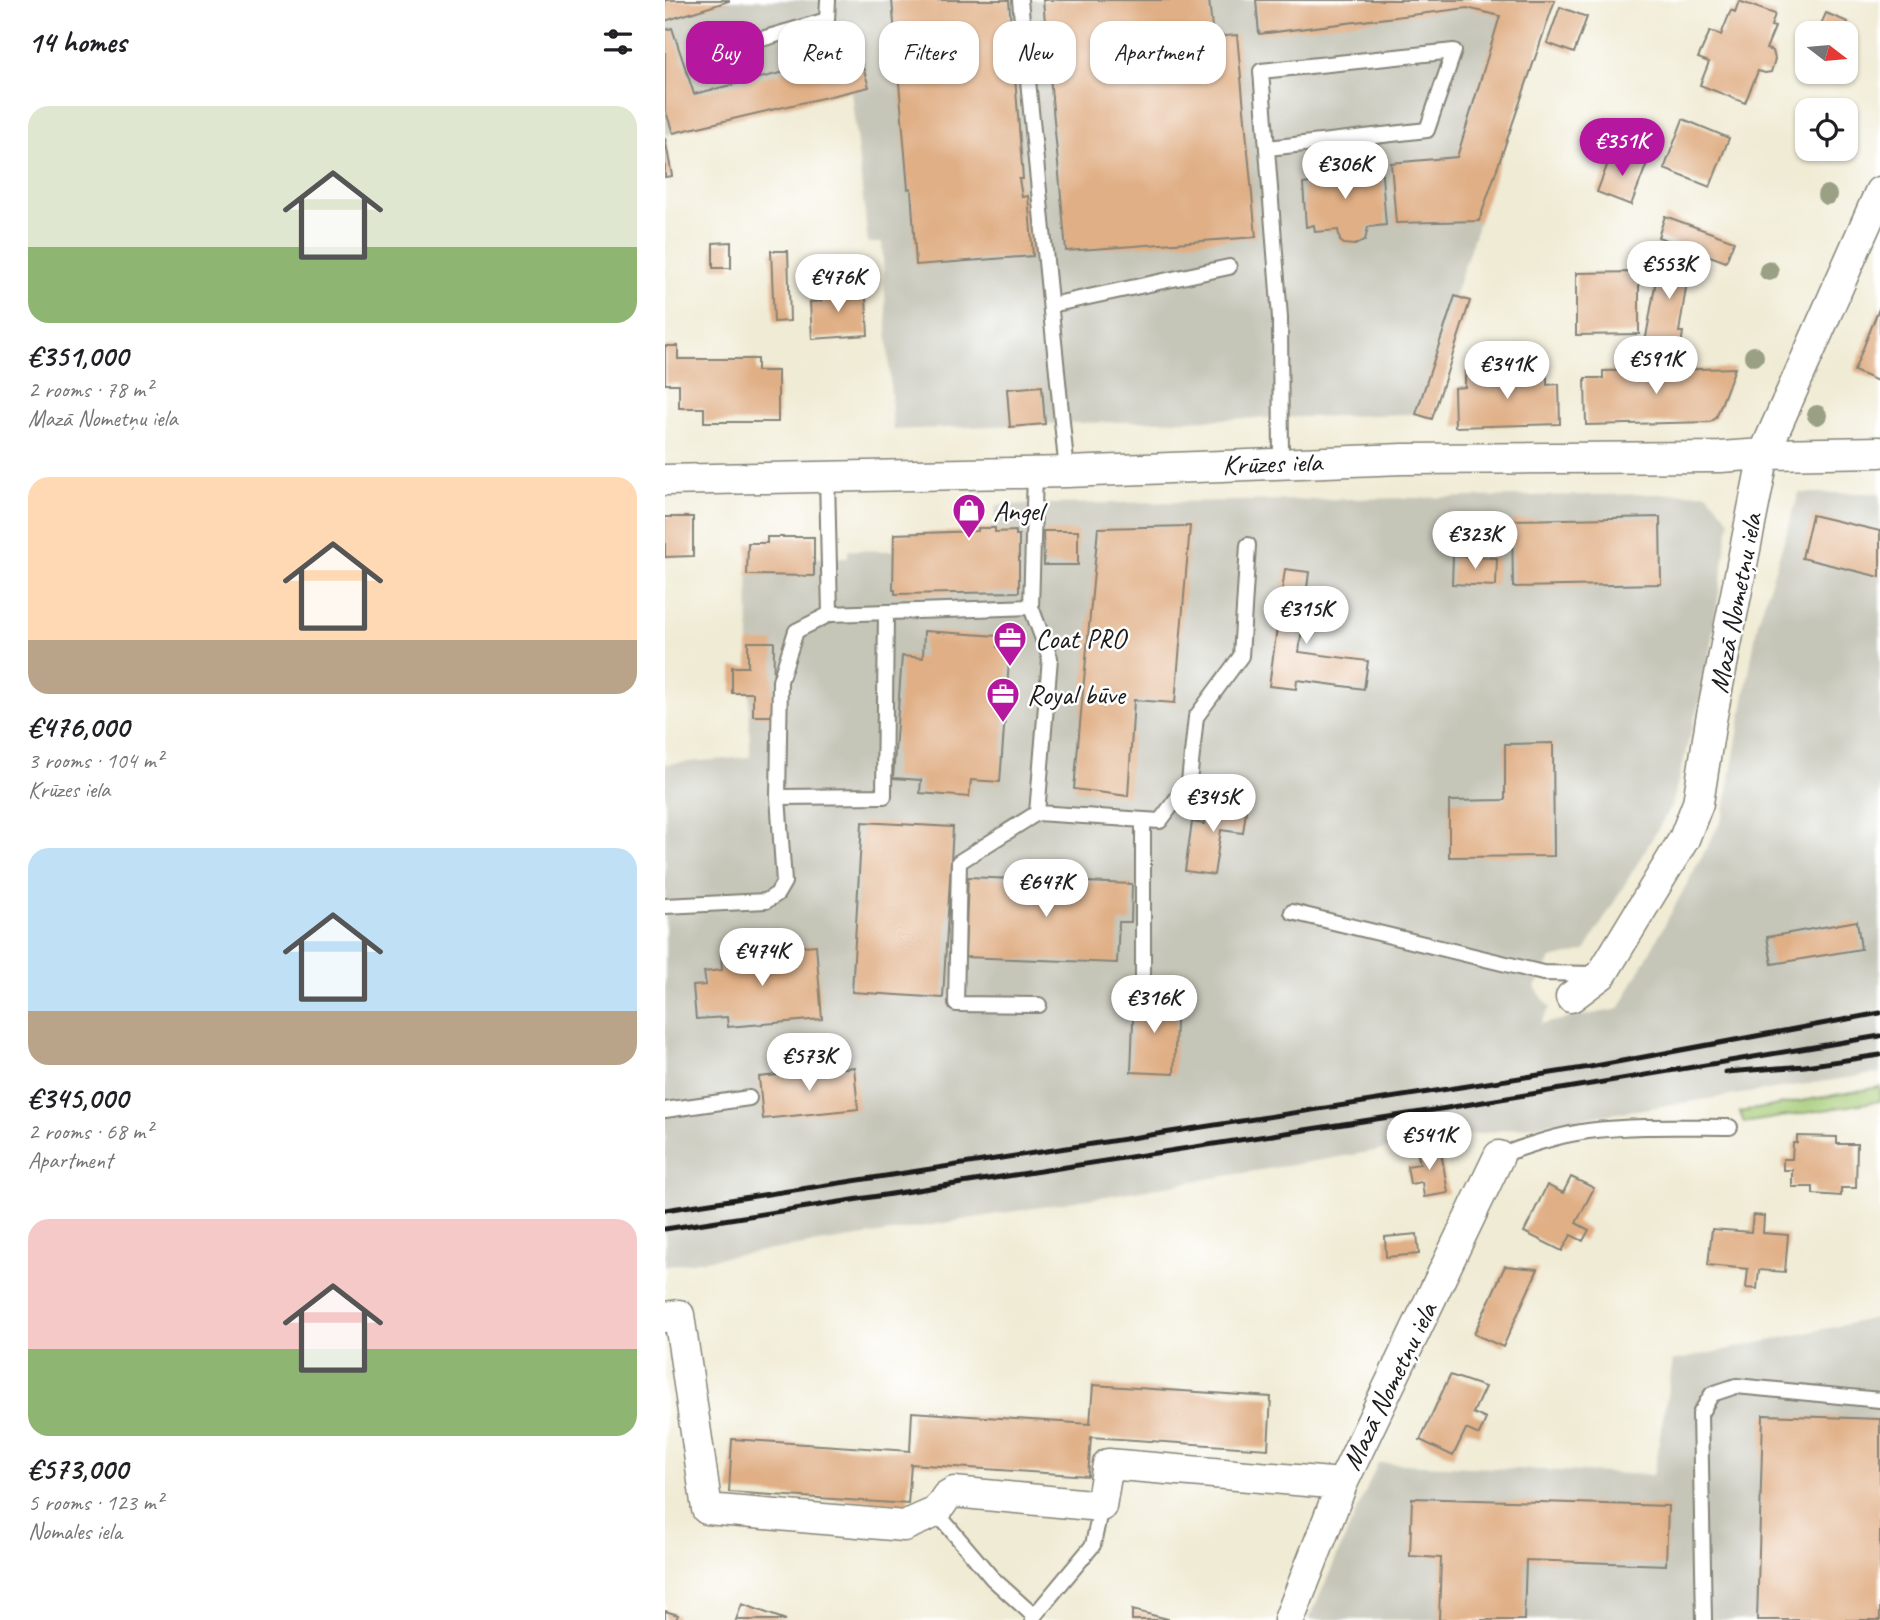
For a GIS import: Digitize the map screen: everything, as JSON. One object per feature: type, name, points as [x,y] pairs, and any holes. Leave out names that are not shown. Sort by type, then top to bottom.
[{"type":"street","name":"Mazā Nometņu iela","points":[[1571,997],[1602,974],[1684,839],[1698,803],[1711,720],[1764,453],[1880,192]]},
{"type":"street","name":"Krūzes iela","points":[[665,480],[1035,473],[1281,462],[1720,457],[1764,453],[1880,452]]},
{"type":"street","name":"Mazā Nometņu iela","points":[[1289,1620],[1342,1484],[1499,1156]]},
{"type":"street","points":[[672,1316],[707,1509],[904,1526],[936,1512],[947,1496],[954,1492],[1101,1506],[1108,1464],[1342,1484]]},
{"type":"lane","points":[[764,38],[827,20],[828,0]]},
{"type":"lane","points":[[1020,0],[1067,472]]},
{"type":"lane","points":[[1268,148],[1427,130],[1454,51],[1261,71],[1280,318],[1281,462]]},
{"type":"lane","points":[[1051,305],[1229,267]]},
{"type":"lane","points":[[1035,473],[1031,607],[1050,658],[1037,813]]},
{"type":"lane","points":[[827,477],[830,614]]},
{"type":"lane","points":[[1039,1005],[956,1004],[959,862],[1037,813],[1160,821],[1189,782],[1196,717],[1241,656],[1248,545]]},
{"type":"lane","points":[[665,906],[766,901],[777,894],[784,881],[778,797],[780,681],[796,631],[830,614],[1031,607]]},
{"type":"lane","points":[[778,797],[884,796],[885,612]]},
{"type":"lane","points":[[1143,820],[1143,988]]},
{"type":"lane","points":[[1292,912],[1543,973],[1602,974]]},
{"type":"lane","points":[[665,1110],[749,1098]]},
{"type":"lane","points":[[1499,1156],[1530,1144],[1586,1131],[1730,1127]]},
{"type":"lane","points":[[1704,1620],[1700,1414],[1713,1394],[1735,1386],[1880,1400]]},
{"type":"lane","points":[[936,1512],[992,1578],[1034,1618],[1093,1545],[1101,1506]]},
{"type":"shaded area","points":[[665,0],[1555,0],[1416,414],[893,430],[882,243],[868,243],[851,91],[665,135]]},
{"type":"shaded area","points":[[1707,493],[1730,520],[1706,677],[1671,807],[1585,951],[1551,959],[1535,987],[1550,1008],[1540,1024],[1619,1009],[1723,817],[1758,622],[1799,493],[1880,493],[1880,1073],[1465,1136],[885,1233],[665,1266],[665,764],[750,757],[748,543],[767,543],[767,537],[814,537],[815,558],[848,558],[848,550],[893,551],[894,534],[977,531],[978,528],[995,527],[995,505]]},
{"type":"shaded area","points":[[1880,1317],[1880,1620],[1309,1620],[1378,1463],[1653,1475],[1673,1361]]},
{"type":"green space","points":[[1880,1087],[1880,1101],[1744,1123],[1740,1112]]},
{"type":"building","points":[[665,0],[729,0],[729,1],[665,21]]},
{"type":"building","points":[[892,0],[1009,0],[1011,21],[993,21],[993,84],[1016,84],[1023,179],[1019,179],[1022,197],[1028,196],[1033,256],[916,265],[911,188],[908,189],[899,84],[979,84],[979,21],[894,21]]},
{"type":"building","points":[[1043,0],[1209,0],[1211,21],[1090,21],[1090,84],[1226,84],[1226,36],[1237,35],[1256,237],[1066,251],[1051,84],[1076,84],[1076,21],[1045,21]]},
{"type":"building","points":[[1256,0],[1555,0],[1479,221],[1396,223],[1391,163],[1457,157],[1500,16],[1467,8],[1259,34]]},
{"type":"building","points":[[1739,1],[1775,14],[1771,26],[1775,27],[1766,49],[1773,51],[1775,59],[1771,72],[1758,71],[1745,103],[1700,85],[1709,62],[1698,58],[1710,31],[1721,35],[1731,10],[1735,12]]},
{"type":"building","points":[[1560,7],[1587,17],[1574,53],[1547,43]]},
{"type":"building","points":[[1826,13],[1846,21],[1822,21]]},
{"type":"building","points":[[672,28],[686,70],[686,84],[691,84],[694,94],[735,84],[764,84],[764,77],[778,74],[778,84],[865,84],[865,74],[869,87],[673,133],[665,109],[665,30]]},
{"type":"building","points":[[1683,119],[1729,138],[1710,187],[1664,169]]},
{"type":"building","points":[[665,138],[672,176],[665,177]]},
{"type":"building","points":[[1613,150],[1647,163],[1631,205],[1597,192]]},
{"type":"building","points":[[1381,164],[1386,225],[1368,227],[1365,240],[1355,245],[1340,241],[1338,230],[1315,232],[1314,225],[1306,227],[1303,184],[1310,183],[1309,168],[1332,166],[1333,171]]},
{"type":"building","points":[[1665,216],[1734,241],[1726,262],[1658,237]]},
{"type":"building","points":[[731,242],[731,268],[713,268],[713,243]]},
{"type":"building","points":[[771,251],[788,251],[790,321],[774,322]]},
{"type":"building","points":[[1661,251],[1691,256],[1679,332],[1683,332],[1681,346],[1676,345],[1675,348],[1645,343]]},
{"type":"building","points":[[1639,272],[1639,334],[1576,335],[1576,273]]},
{"type":"building","points":[[841,280],[843,299],[866,298],[868,335],[812,339],[810,302],[821,301],[820,281]]},
{"type":"building","points":[[1455,296],[1470,301],[1432,419],[1416,414]]},
{"type":"building","points":[[1880,306],[1880,382],[1854,371]]},
{"type":"building","points":[[665,346],[678,346],[678,359],[757,359],[757,371],[778,371],[778,422],[704,422],[704,408],[679,408],[679,384],[665,384]]},
{"type":"building","points":[[1652,367],[1667,367],[1668,370],[1735,368],[1716,418],[1710,422],[1586,425],[1585,378],[1603,378],[1603,371],[1652,370]]},
{"type":"building","points":[[1529,369],[1547,369],[1547,385],[1559,384],[1560,424],[1455,427],[1454,388],[1465,387],[1465,371],[1482,371],[1483,381],[1529,379]]},
{"type":"building","points":[[1042,386],[1045,424],[1010,427],[1007,389]]},
{"type":"building","points":[[1812,515],[1880,531],[1880,577],[1802,558]]},
{"type":"building","points":[[665,517],[693,517],[693,556],[665,557]]},
{"type":"building","points":[[1660,517],[1661,584],[1513,587],[1512,520]]},
{"type":"building","points":[[1190,526],[1175,703],[1134,700],[1128,796],[1074,789],[1098,528]]},
{"type":"building","points":[[978,528],[995,528],[995,532],[1016,531],[1016,535],[1019,535],[1019,592],[895,594],[894,534],[978,531]]},
{"type":"building","points":[[1043,531],[1078,531],[1078,565],[1044,565]]},
{"type":"building","points":[[767,537],[814,537],[814,576],[747,575],[748,543],[767,543]]},
{"type":"building","points":[[1453,556],[1497,558],[1496,586],[1452,584]]},
{"type":"building","points":[[1285,569],[1309,572],[1299,652],[1368,661],[1364,689],[1297,680],[1296,689],[1269,686]]},
{"type":"building","points":[[924,631],[998,636],[997,647],[1010,648],[1000,782],[971,780],[969,797],[920,793],[921,780],[893,778],[902,656],[923,658]]},
{"type":"building","points":[[748,642],[774,642],[773,716],[753,716],[753,693],[732,693],[732,667],[748,667]]},
{"type":"building","points":[[1553,743],[1554,856],[1449,857],[1449,801],[1505,800],[1505,744]]},
{"type":"building","points":[[1207,799],[1247,804],[1243,833],[1221,830],[1214,875],[1185,871],[1192,822],[1204,824]]},
{"type":"building","points":[[862,822],[953,827],[943,998],[852,992]]},
{"type":"building","points":[[968,877],[1132,884],[1131,922],[1119,922],[1117,963],[965,957]]},
{"type":"building","points":[[1857,921],[1861,949],[1772,964],[1767,937]]},
{"type":"building","points":[[816,945],[822,1019],[728,1027],[727,1017],[696,1019],[693,986],[706,985],[704,972],[722,970],[721,953]]},
{"type":"building","points":[[1134,996],[1177,998],[1174,1074],[1131,1072]]},
{"type":"building","points":[[854,1067],[858,1109],[763,1119],[759,1077]]},
{"type":"building","points":[[1797,1136],[1837,1137],[1837,1144],[1857,1144],[1856,1188],[1841,1188],[1841,1196],[1813,1194],[1813,1187],[1792,1187],[1792,1170],[1783,1170],[1783,1159],[1792,1159],[1793,1143],[1797,1143]]},
{"type":"building","points":[[1440,1146],[1448,1193],[1424,1197],[1422,1182],[1410,1184],[1407,1166],[1420,1164],[1417,1151]]},
{"type":"building","points":[[1571,1177],[1594,1188],[1576,1223],[1589,1230],[1583,1241],[1571,1235],[1562,1251],[1524,1232],[1547,1185],[1563,1193]]},
{"type":"building","points":[[1753,1215],[1764,1216],[1763,1233],[1788,1235],[1785,1272],[1759,1270],[1757,1289],[1746,1288],[1748,1269],[1708,1265],[1712,1229],[1751,1232]]},
{"type":"building","points":[[1417,1234],[1419,1254],[1386,1257],[1385,1237]]},
{"type":"building","points":[[1505,1266],[1538,1269],[1503,1347],[1474,1334]]},
{"type":"building","points":[[1450,1375],[1485,1387],[1473,1413],[1486,1419],[1479,1435],[1466,1429],[1453,1456],[1420,1440]]},
{"type":"building","points":[[1093,1385],[1271,1397],[1268,1449],[1091,1437],[1088,1476],[911,1464],[908,1504],[729,1492],[732,1439],[910,1451],[912,1412],[1090,1424]]},
{"type":"building","points":[[1763,1415],[1880,1419],[1880,1620],[1757,1620]]},
{"type":"building","points":[[1412,1498],[1668,1506],[1666,1565],[1526,1560],[1524,1620],[1439,1620],[1441,1558],[1410,1556]]},
{"type":"building","points":[[742,1604],[786,1620],[736,1620]]},
{"type":"building","points":[[1132,1610],[1168,1619],[1168,1620],[1132,1620]]},
{"type":"building","points":[[665,1611],[678,1615],[676,1620],[665,1620]]},
{"type":"railway","points":[[665,1210],[1590,1067],[1880,1013]]},
{"type":"railway","points":[[665,1229],[1447,1108],[1880,1036]]},
{"type":"railway","points":[[1726,1072],[1805,1066],[1880,1055]]},
{"type":"place","name":"Angel","points":[[969,540]]},
{"type":"place","name":"Coat PRO","points":[[1010,668]]},
{"type":"place","name":"Royal būve","points":[[1003,724]]}]
